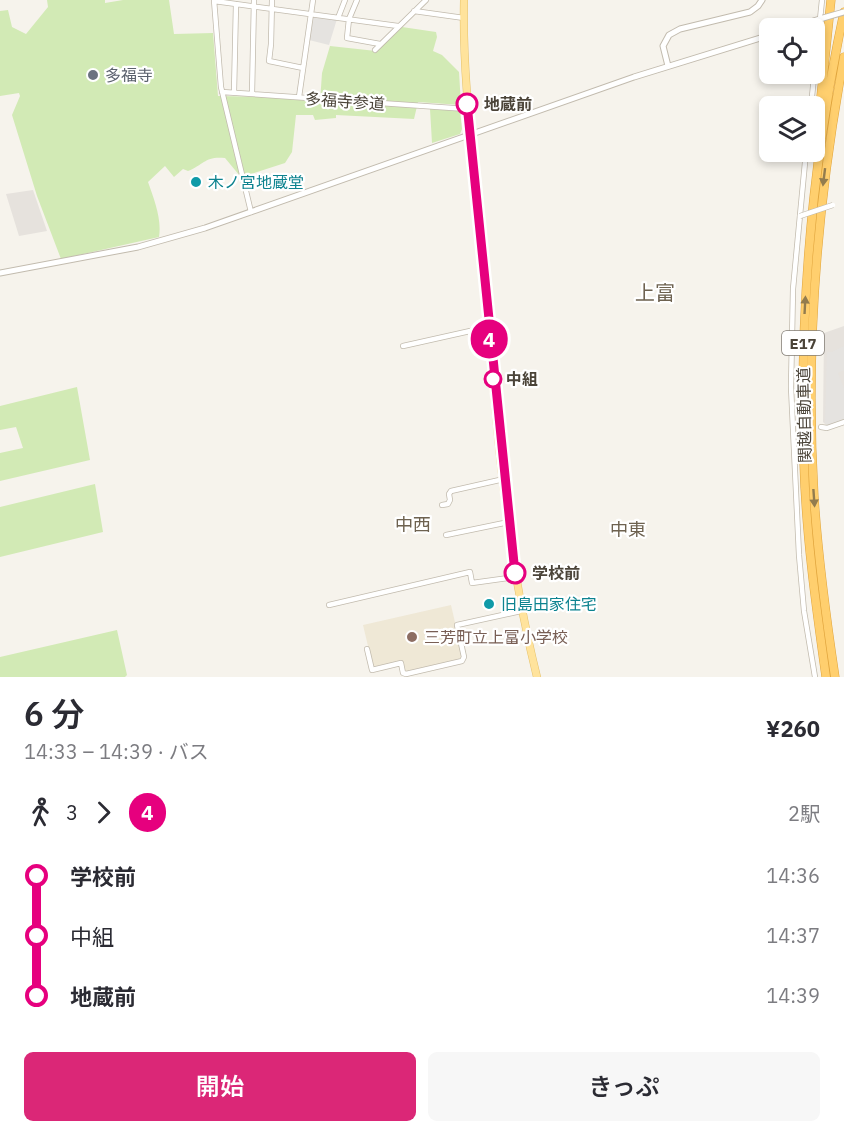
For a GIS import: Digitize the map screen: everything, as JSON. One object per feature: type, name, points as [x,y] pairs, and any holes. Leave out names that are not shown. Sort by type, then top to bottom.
[{"type":"highway","points":[[813,196],[831,0]]},
{"type":"highway","name":"関越自動車道","points":[[826,677],[810,550],[804,466],[803,337],[813,196],[830,82],[844,12]]},
{"type":"highway","name":"関越自動車道","points":[[835,677],[823,598],[814,496],[812,338],[823,186],[844,57]]},
{"type":"main road","points":[[464,0],[467,108],[508,522],[521,611],[537,677]]},
{"type":"street","points":[[251,212],[222,92],[214,0],[236,4],[254,3],[272,9],[398,27]]},
{"type":"street","points":[[272,0],[271,44],[268,61],[303,68]]},
{"type":"street","points":[[298,98],[313,0]]},
{"type":"street","points":[[338,18],[345,0]]},
{"type":"street","points":[[357,0],[349,19],[347,38],[380,44]]},
{"type":"street","points":[[375,50],[426,0]]},
{"type":"street","points":[[668,66],[663,46],[669,35],[680,29],[750,12],[762,0]]},
{"type":"street","points":[[821,18],[822,0]]},
{"type":"street","points":[[252,94],[254,3]]},
{"type":"street","points":[[234,92],[236,4]]},
{"type":"street","points":[[414,11],[464,18]]},
{"type":"street","points":[[824,18],[844,12]]},
{"type":"street","points":[[0,273],[138,247],[195,231],[668,66],[759,38]]},
{"type":"street","name":"多福寺参道","points":[[222,92],[467,108]]},
{"type":"street","points":[[805,162],[793,289],[792,386],[799,555],[804,611],[815,677]]},
{"type":"street","points":[[801,216],[833,205]]},
{"type":"street","points":[[403,346],[488,327]]},
{"type":"street","points":[[821,427],[827,428],[844,422]]},
{"type":"street","points":[[442,505],[448,504],[451,491],[504,479]]},
{"type":"street","points":[[446,535],[508,522]]},
{"type":"street","points":[[329,605],[470,572],[472,583],[515,577]]},
{"type":"street","points":[[368,649],[372,670],[401,663],[403,673],[406,674],[462,661],[464,657],[457,625],[521,611]]},
{"type":"shaded area","points":[[314,16],[337,19],[329,45],[309,40]]},
{"type":"shaded area","points":[[33,190],[47,231],[19,236],[6,194]]},
{"type":"shaded area","points":[[844,326],[844,420],[827,426],[823,422],[824,333]]},
{"type":"shaded area","points":[[844,346],[844,370],[838,373],[844,388],[844,419],[827,425],[825,423],[827,352]]},
{"type":"shaded area","name":"三芳町立上富小学校","points":[[451,605],[463,657],[461,661],[406,673],[401,662],[373,667],[363,625]]},
{"type":"green space","points":[[47,0],[105,0],[105,3],[123,0],[169,0],[174,34],[213,33],[218,96],[270,97],[320,102],[322,73],[330,46],[376,51],[402,27],[436,32],[433,51],[442,55],[459,72],[461,105],[418,102],[414,119],[336,115],[336,118],[315,120],[313,115],[296,115],[292,152],[285,163],[251,174],[245,182],[225,158],[209,159],[188,171],[183,169],[174,177],[165,166],[148,182],[158,216],[159,237],[61,259],[37,196],[12,115],[20,96],[19,93],[0,96],[0,11],[8,10],[12,27],[26,34],[48,7]]},
{"type":"green space","points":[[430,109],[460,110],[462,129],[460,134],[432,143]]},
{"type":"green space","points":[[77,387],[90,460],[0,481],[0,453],[23,448],[16,427],[0,430],[0,406]]},
{"type":"green space","points":[[95,484],[103,532],[0,557],[0,507]]},
{"type":"green space","points":[[117,630],[127,675],[125,677],[0,677],[0,657]]},
{"type":"bus line","name":"4","points":[[467,104],[493,378],[515,573]]},
{"type":"place","name":"多福寺","points":[[93,75]]},
{"type":"place","name":"地蔵前","points":[[467,104]]},
{"type":"place","name":"木ノ宮地蔵堂","points":[[196,182]]},
{"type":"place","name":"中組","points":[[493,379]]},
{"type":"place","name":"学校前","points":[[515,573]]},
{"type":"place","name":"旧島田家住宅","points":[[489,604]]},
{"type":"place","name":"三芳町立上富小学校","points":[[412,637]]},
{"type":"district","name":"上富","points":[[655,292]]},
{"type":"district","name":"中西","points":[[413,524]]},
{"type":"district","name":"中東","points":[[628,529]]}]
